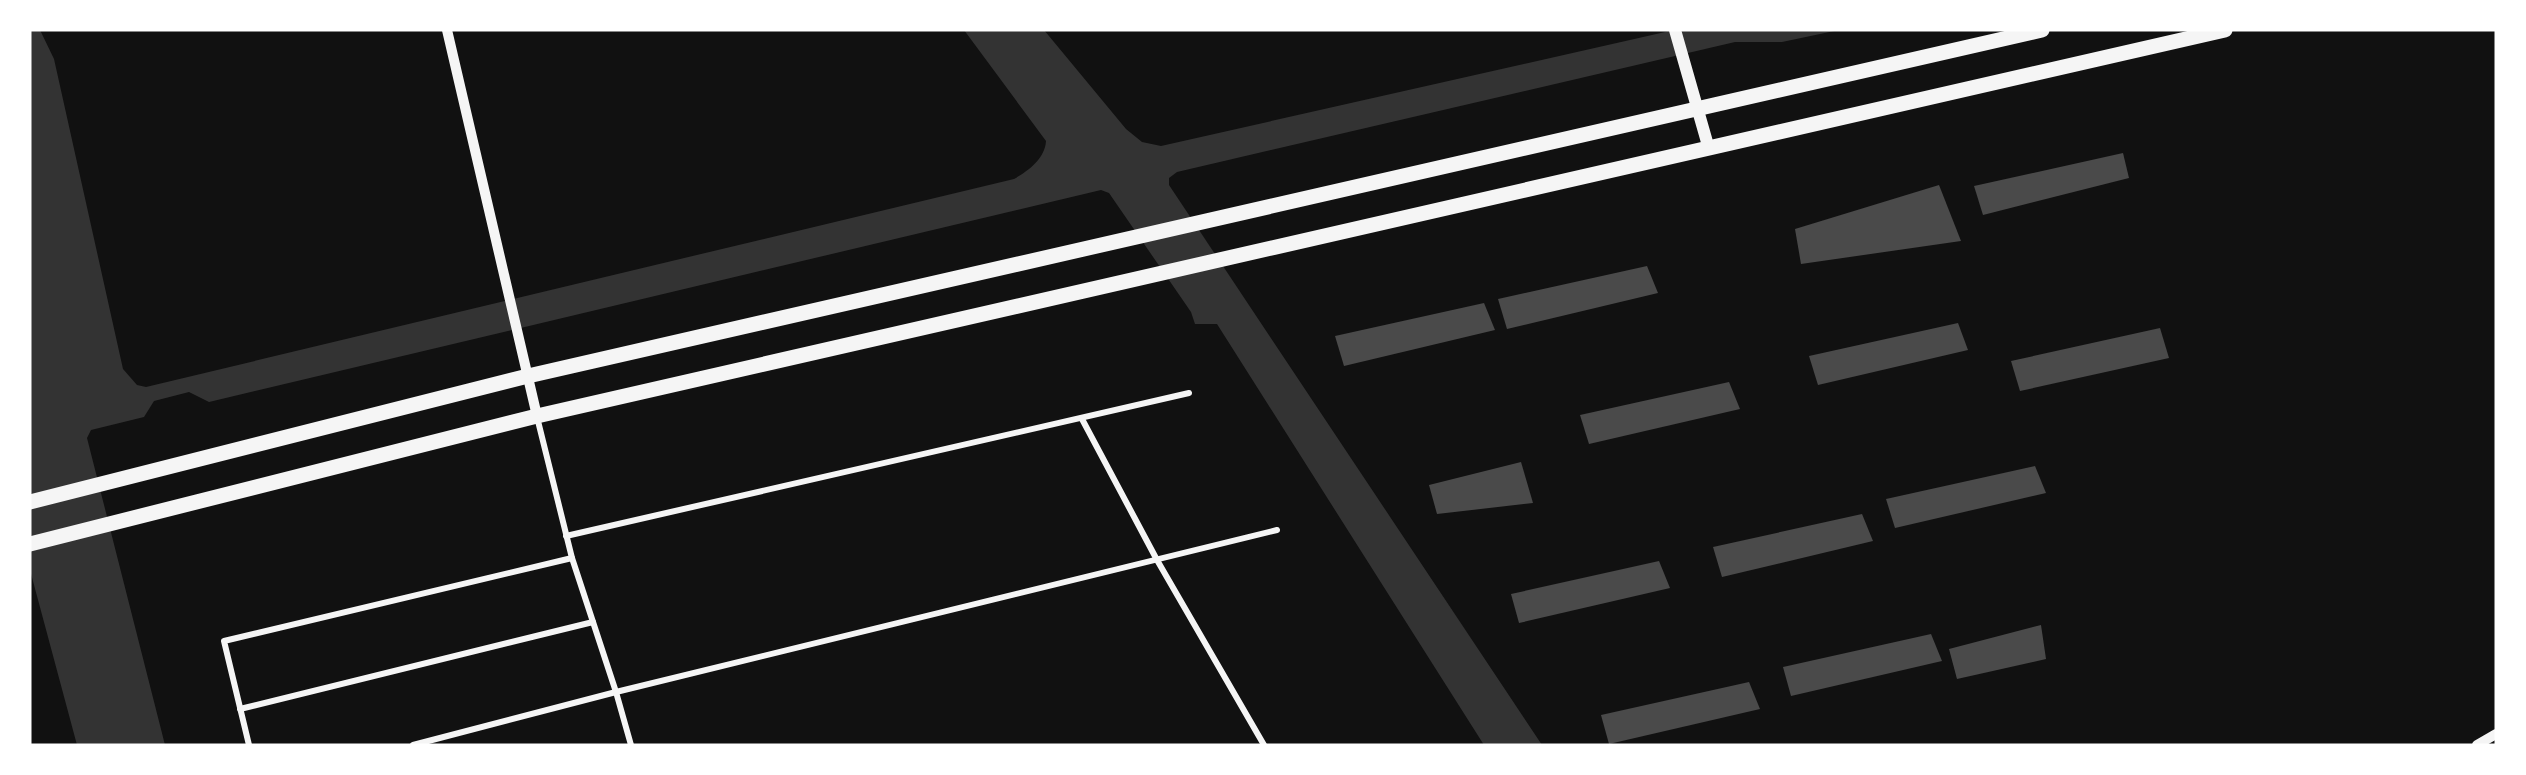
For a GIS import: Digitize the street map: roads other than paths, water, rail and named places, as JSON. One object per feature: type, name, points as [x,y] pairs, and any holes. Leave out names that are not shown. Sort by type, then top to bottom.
[{"type":"main road","points":[[1675,30],[1710,149]]},
{"type":"main road","points":[[30,502],[528,376],[2042,30]]},
{"type":"main road","points":[[30,544],[537,416],[2225,30]]},
{"type":"street","points":[[447,30],[566,536],[631,745]]},
{"type":"street","points":[[566,536],[1189,393]]},
{"type":"street","points":[[1082,419],[1157,560],[1264,745]]},
{"type":"street","points":[[413,745],[616,692],[1277,530]]},
{"type":"street","points":[[249,745],[224,640],[572,558]]},
{"type":"street","points":[[240,709],[593,622]]},
{"type":"street","points":[[2477,745],[2496,734]]}]
